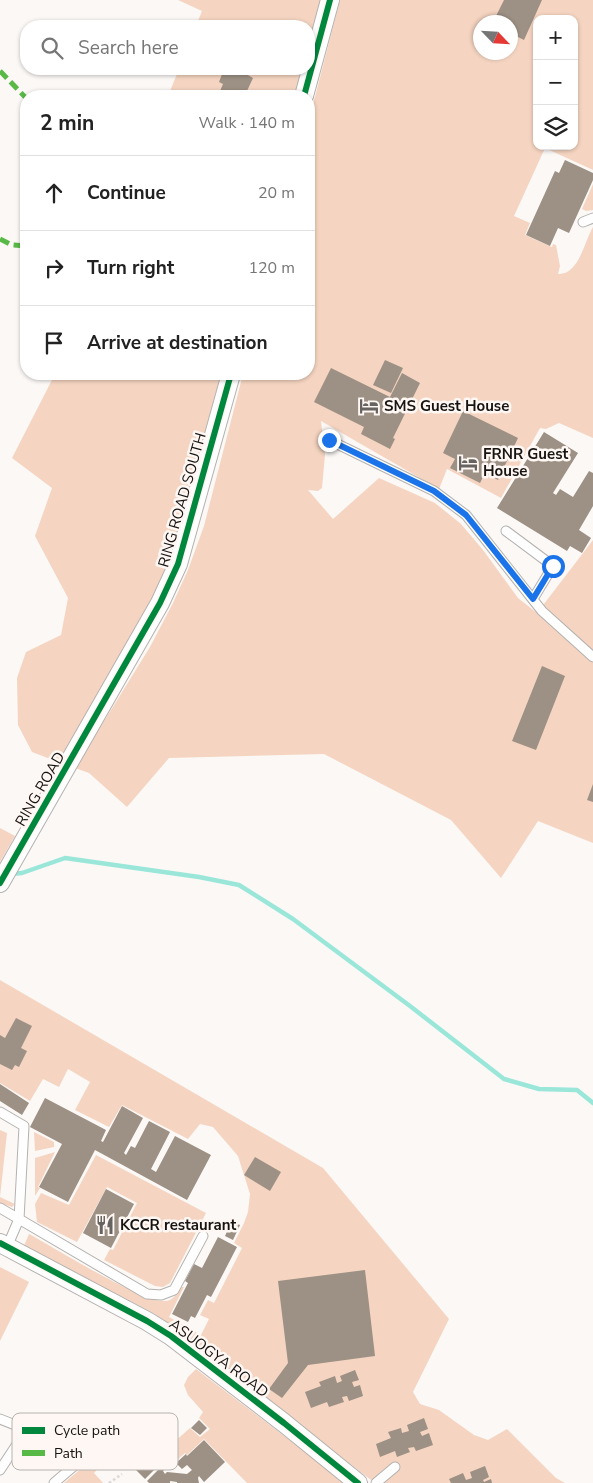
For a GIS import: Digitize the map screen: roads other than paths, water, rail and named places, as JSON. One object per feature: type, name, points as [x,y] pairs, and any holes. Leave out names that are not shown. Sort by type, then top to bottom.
[{"type":"street","points":[[315,55],[330,0]]},
{"type":"street","points":[[306,90],[310,75]]},
{"type":"street","name":"RING ROAD SOUTH","points":[[86,734],[160,603],[178,564],[229,380]]},
{"type":"street","name":"RING ROAD","points":[[0,883],[86,734]]},
{"type":"street","name":"ASUOGYA ROAD","points":[[4,1245],[172,1336],[358,1483]]},
{"type":"lane","points":[[583,222],[593,218]]},
{"type":"lane","points":[[329,440],[434,491],[466,515],[542,611],[593,657]]},
{"type":"lane","points":[[506,532],[553,566],[533,599]]},
{"type":"lane","points":[[0,1112],[24,1126],[20,1219],[4,1245]]},
{"type":"lane","points":[[0,1208],[148,1294],[161,1295],[174,1290],[203,1236]]},
{"type":"lane","points":[[0,1419],[12,1423]]},
{"type":"lane","points":[[0,1470],[12,1452]]},
{"type":"lane","points":[[376,1483],[396,1467]]},
{"type":"lane","points":[[54,1483],[69,1470]]},
{"type":"waterway","points":[[11,874],[22,873],[65,858],[199,877],[239,885],[293,919],[504,1079],[539,1089],[577,1090],[593,1103]]},
{"type":"place","name":"SMS Guest House","points":[[369,406]]},
{"type":"place","name":"FRNR Guest House","points":[[468,463]]},
{"type":"place","name":"KCCR restaurant","points":[[105,1225]]}]
